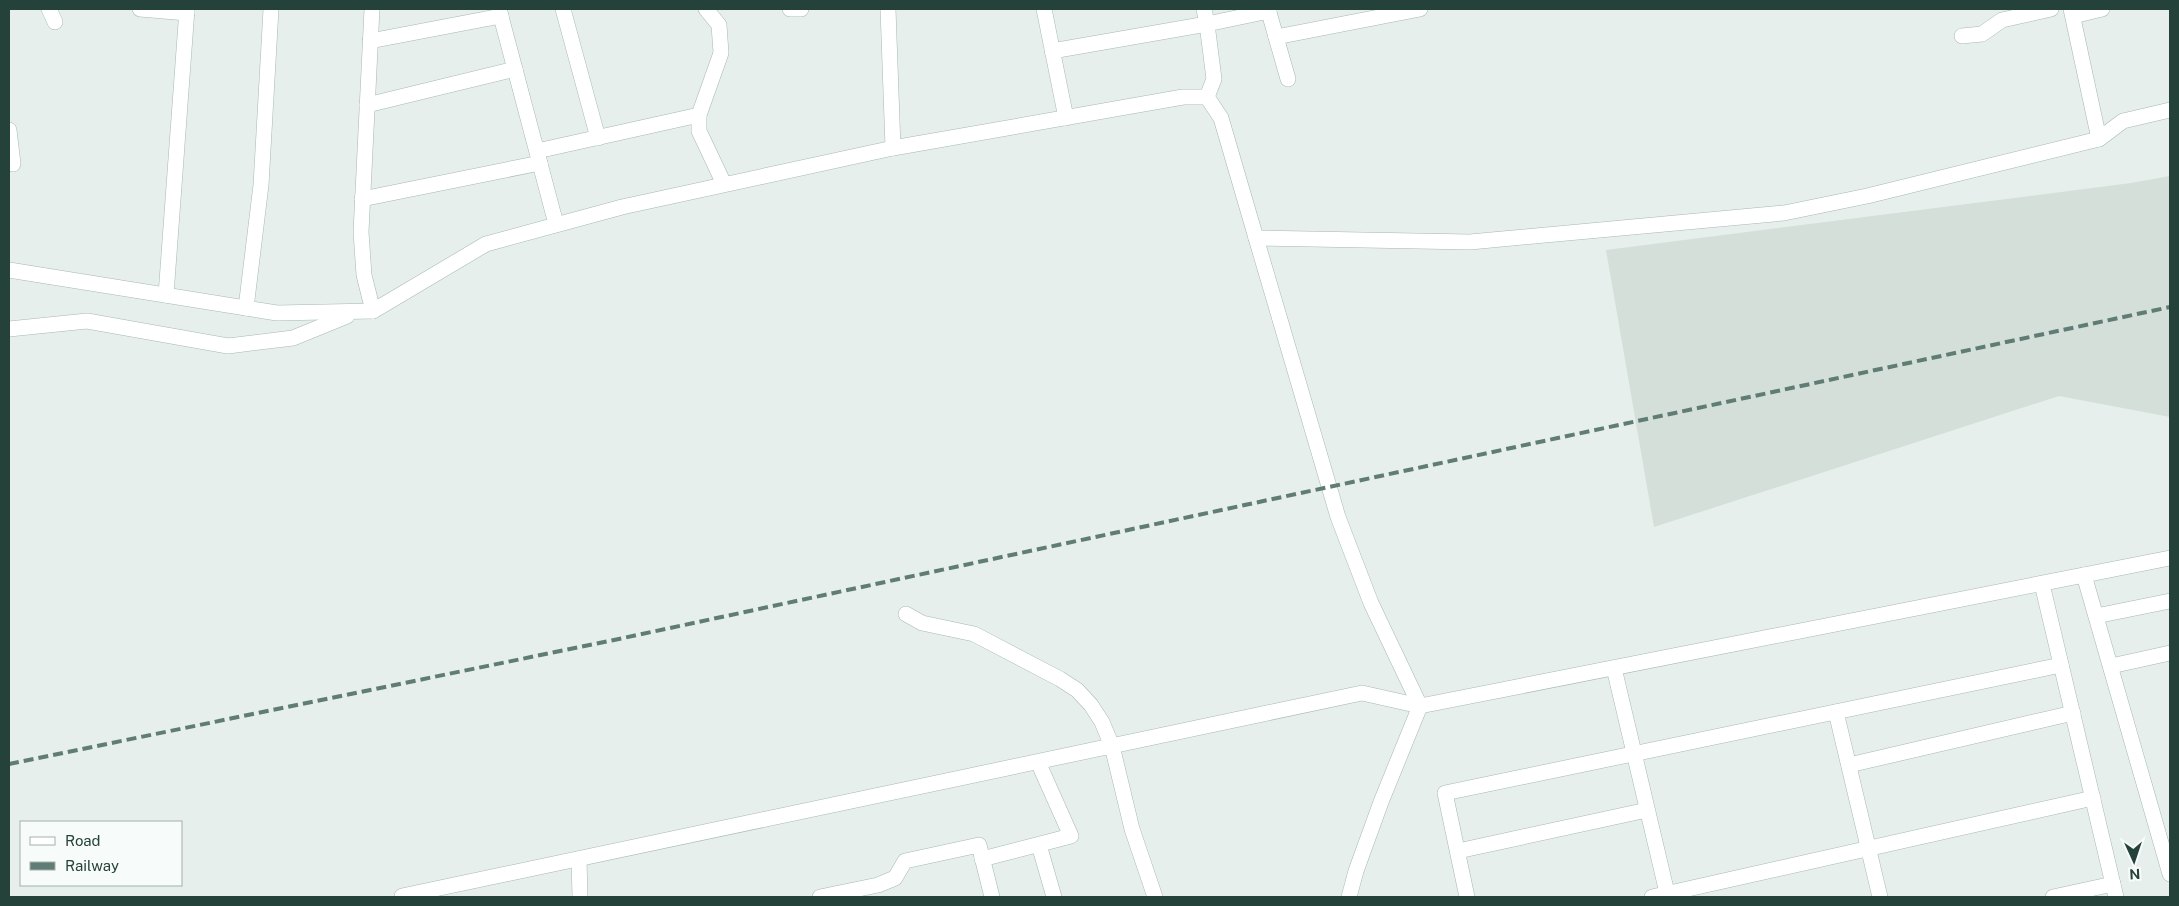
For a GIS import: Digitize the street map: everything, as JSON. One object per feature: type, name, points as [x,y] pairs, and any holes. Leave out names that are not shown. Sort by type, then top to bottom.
[{"type":"street","points":[[140,9],[187,11],[166,295]]},
{"type":"street","points":[[246,308],[261,185],[271,9]]},
{"type":"street","points":[[372,9],[361,232],[364,275],[373,311]]},
{"type":"street","points":[[563,9],[598,138]]},
{"type":"street","points":[[790,9],[801,9]]},
{"type":"street","points":[[888,9],[893,148]]},
{"type":"street","points":[[1044,9],[1066,118]]},
{"type":"street","points":[[1204,9],[1214,79],[1207,97]]},
{"type":"street","points":[[1276,37],[1420,9]]},
{"type":"street","points":[[1962,36],[1982,34],[2002,20],[2051,9]]},
{"type":"street","points":[[2099,139],[2072,12],[2102,9]]},
{"type":"street","points":[[1052,51],[1207,24],[1268,10],[1288,79]]},
{"type":"street","points":[[711,11],[719,25],[721,53],[699,115],[700,131],[724,184]]},
{"type":"street","points":[[370,41],[500,12],[556,224]]},
{"type":"street","points":[[367,105],[515,69]]},
{"type":"street","points":[[9,270],[277,313],[354,313],[373,311],[486,244],[622,206],[893,148],[1183,97],[1207,97]]},
{"type":"street","points":[[1207,97],[1221,118],[1338,516],[1371,603],[1420,706],[1381,802],[1356,871],[1349,897]]},
{"type":"street","points":[[1256,238],[1470,242],[1784,213],[1867,196],[2099,139],[2123,121],[2170,110]]},
{"type":"street","points":[[362,199],[538,157],[598,138],[699,115]]},
{"type":"street","points":[[9,130],[13,164],[9,164]]},
{"type":"street","points":[[9,329],[87,321],[228,346],[293,338],[354,313]]},
{"type":"street","points":[[402,896],[1362,693],[1420,706],[2170,558]]},
{"type":"street","points":[[2084,576],[2170,874]]},
{"type":"street","points":[[2042,584],[2115,891],[2053,897]]},
{"type":"street","points":[[2096,616],[2170,600]]},
{"type":"street","points":[[906,614],[922,623],[974,634],[1077,690],[1091,705],[1102,722],[1112,746],[1132,829],[1155,897]]},
{"type":"street","points":[[2110,666],[2170,653]]},
{"type":"street","points":[[1468,897],[1445,793],[2062,665]]},
{"type":"street","points":[[1614,668],[1647,810],[1662,896],[2093,798]]},
{"type":"street","points":[[1836,712],[1880,897]]},
{"type":"street","points":[[1849,764],[2073,713]]},
{"type":"street","points":[[982,859],[1071,836],[1038,762]]},
{"type":"street","points":[[1458,851],[1647,810]]},
{"type":"street","points":[[1039,844],[1054,897]]},
{"type":"street","points":[[820,897],[879,891],[895,878],[905,862],[979,845],[992,897]]},
{"type":"street","points":[[579,859],[580,897]]},
{"type":"shaded area","points":[[2170,176],[2170,417],[2059,396],[1654,527],[1606,250],[2131,183]]},
{"type":"railway","points":[[9,764],[614,640],[2170,307]]}]
